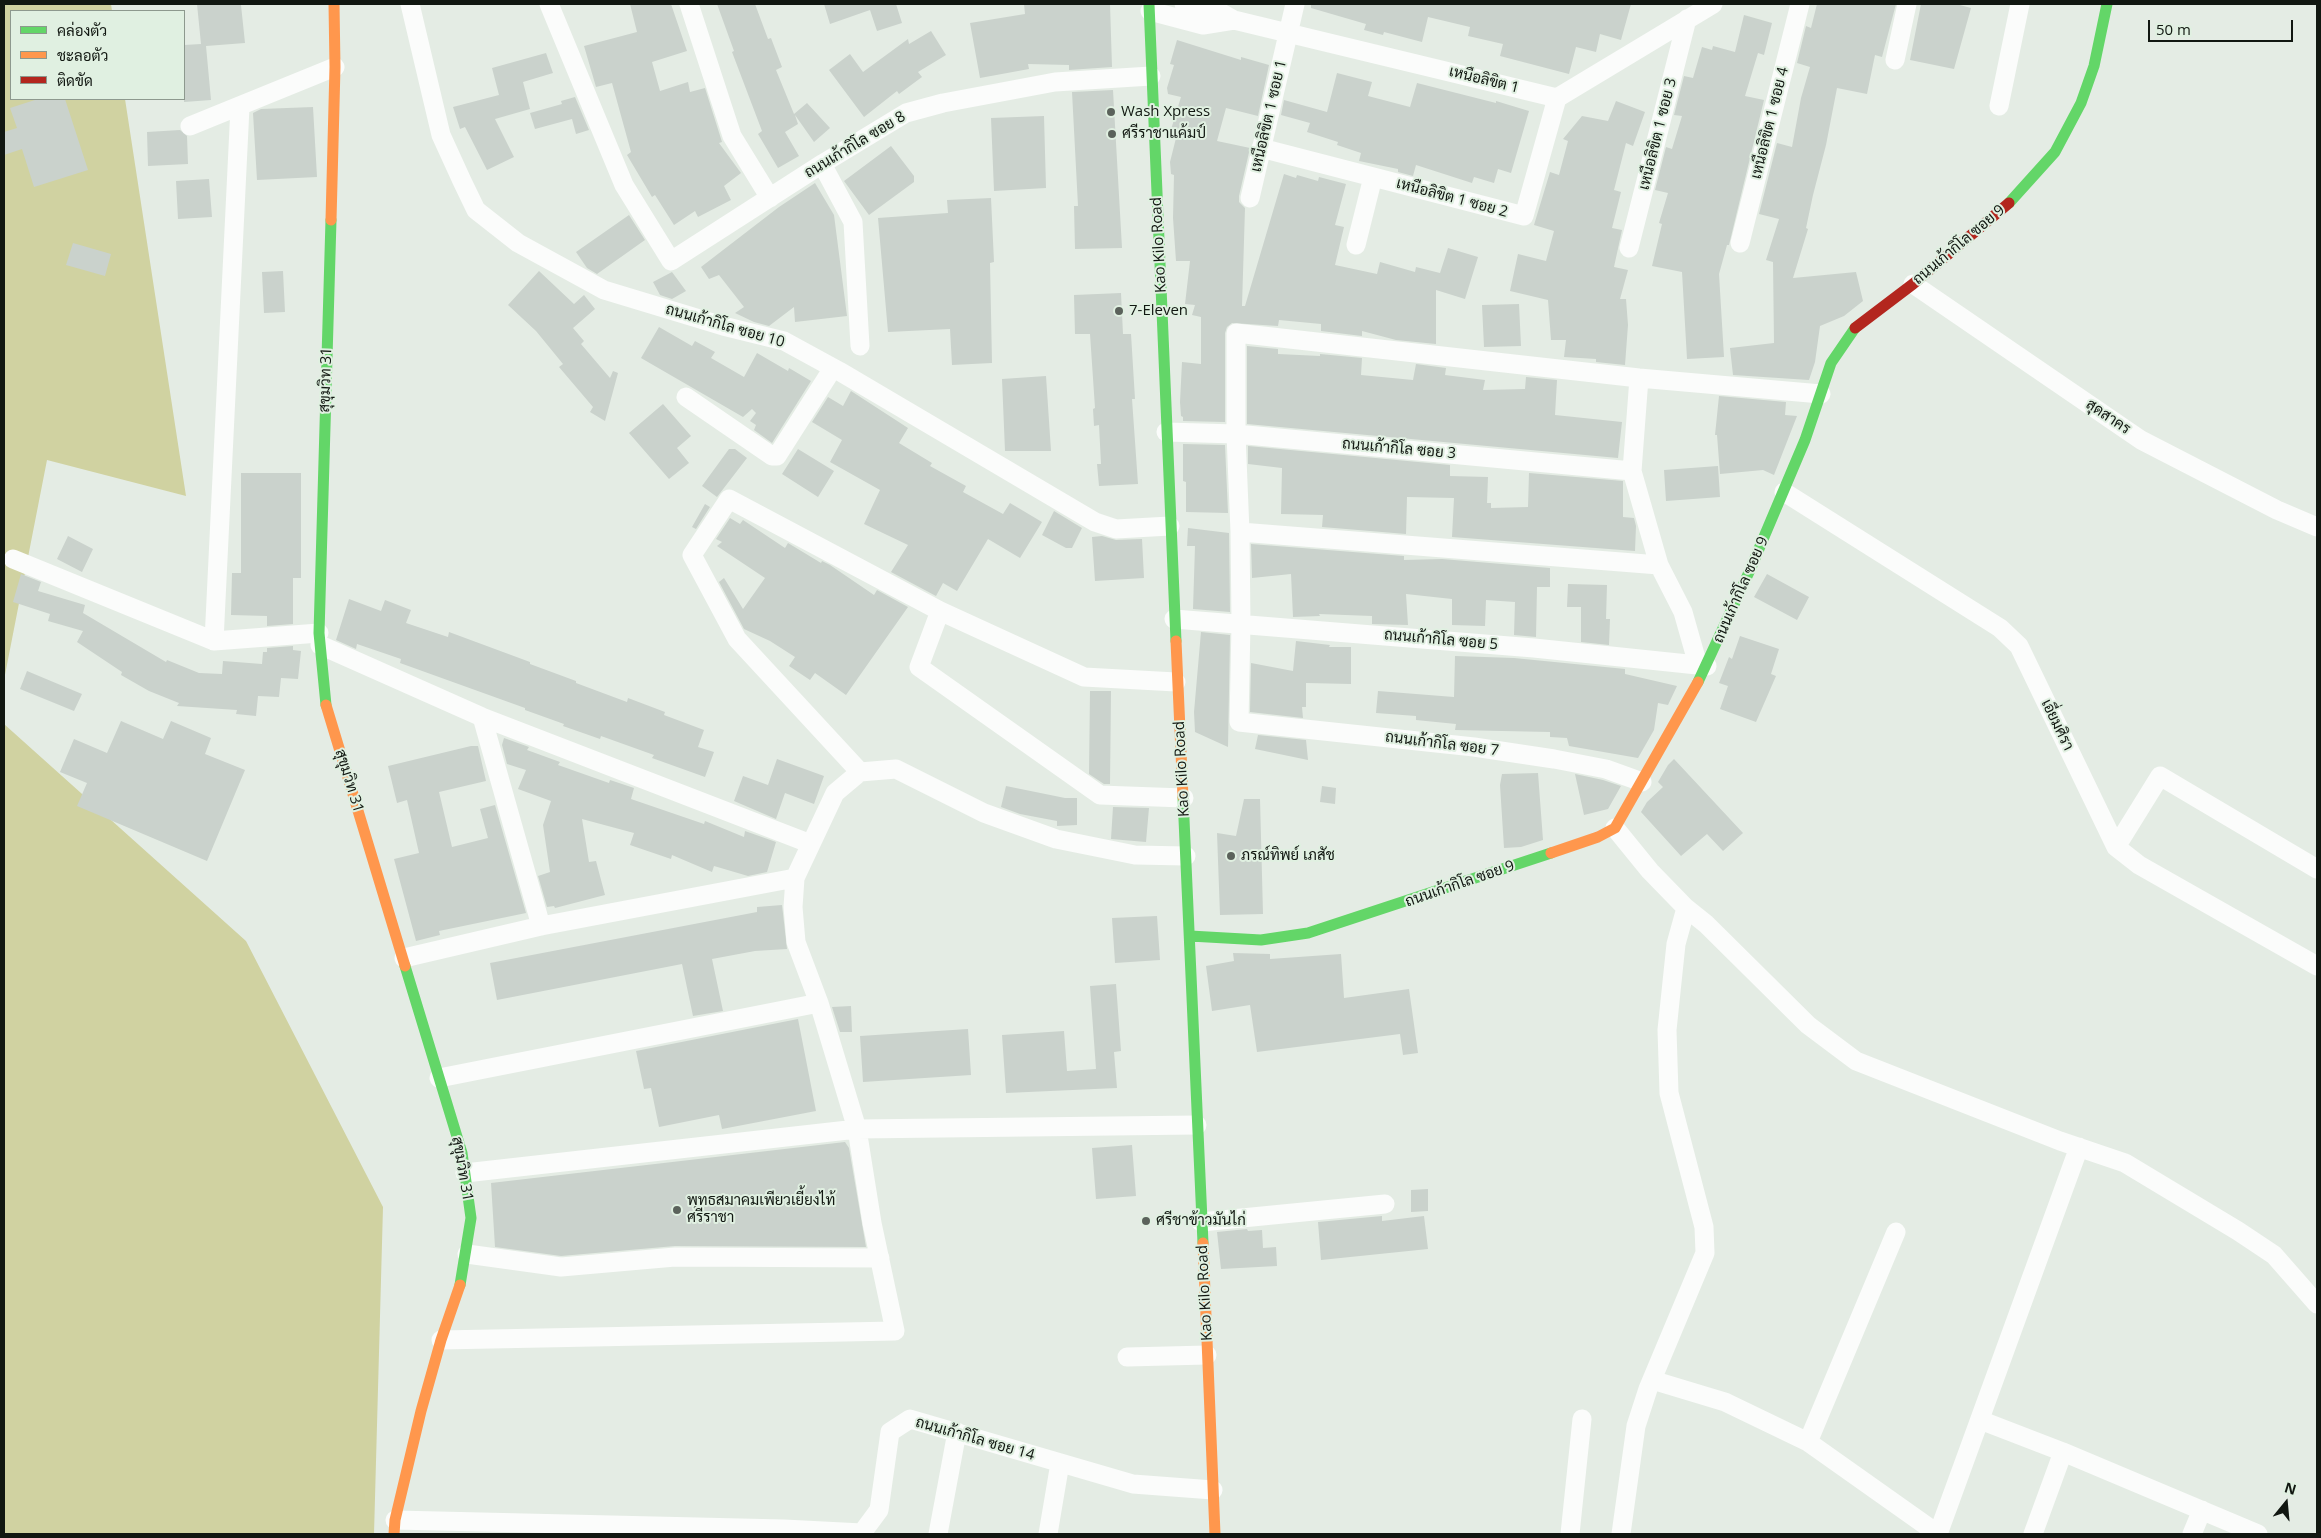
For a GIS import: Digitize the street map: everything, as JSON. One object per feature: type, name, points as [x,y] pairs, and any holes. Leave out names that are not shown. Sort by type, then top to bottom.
[{"type":"street","name":"สุขุมวิท 31","points":[[334,4],[335,67],[319,639],[326,704],[462,1153],[471,1218],[462,1279],[441,1340],[421,1411],[395,1527]]},
{"type":"street","name":"ถนนเก้ากิโล ซอย 10","points":[[410,4],[441,135],[476,210],[518,243],[604,290],[723,326],[784,341],[1095,522],[1116,529],[1170,526]]},
{"type":"street","name":"ถนนเก้ากิโล ซอย 8","points":[[549,4],[624,185],[670,261],[906,113],[943,103],[1055,82],[1151,76]]},
{"type":"street","points":[[689,4],[732,136],[770,198]]},
{"type":"street","name":"เหนือลิขิต 1","points":[[1184,4],[1209,6],[1234,20],[1557,98]]},
{"type":"street","name":"เหนือลิขิต 1 ซอย 1","points":[[1250,198],[1295,4]]},
{"type":"street","points":[[1557,98],[1709,4]]},
{"type":"street","name":"เหนือลิขิต 1 ซอย 4","points":[[1740,243],[1800,4]]},
{"type":"street","points":[[1895,60],[1907,4]]},
{"type":"street","points":[[1999,106],[2020,4]]},
{"type":"street","name":"ถนนเก้ากิโล ซอย 9","points":[[1190,936],[1261,940],[1308,933],[1431,894],[1598,837],[1615,828],[1642,782],[1702,666],[1784,492],[1805,440],[1831,363],[1857,324],[1913,284],[2014,198],[2055,152],[2081,103],[2094,66],[2108,4]]},
{"type":"street","name":"เหนือลิขิต 1","points":[[1150,8],[1203,25],[1234,20]]},
{"type":"street","name":"Kao Kilo Road","points":[[1150,8],[1151,76],[1176,682],[1184,798],[1215,1534]]},
{"type":"street","name":"เหนือลิขิต 1 ซอย 3","points":[[1629,248],[1687,19]]},
{"type":"street","points":[[190,126],[335,67]]},
{"type":"street","name":"เหนือลิขิต 1 ซอย 2","points":[[1261,148],[1524,216],[1557,98]]},
{"type":"street","points":[[214,641],[240,107]]},
{"type":"street","points":[[822,164],[853,222],[860,346]]},
{"type":"street","points":[[1356,245],[1373,177]]},
{"type":"street","name":"สุดสาคร","points":[[1913,284],[2141,440],[2277,510],[2317,526]]},
{"type":"street","points":[[1241,624],[1236,434],[1236,333],[1639,378],[1821,394]]},
{"type":"street","points":[[686,397],[772,456],[777,456],[833,368]]},
{"type":"street","points":[[1639,378],[1632,471],[1659,565],[1683,612],[1702,666]]},
{"type":"street","name":"ถนนเก้ากิโล ซอย 3","points":[[1166,432],[1236,434],[1632,471]]},
{"type":"street","name":"เอี่ยมศิรา","points":[[1784,492],[2000,628],[2019,646],[2116,847],[2140,865],[2317,966]]},
{"type":"street","points":[[860,772],[737,638],[692,555],[729,499],[940,611],[1084,677],[1176,682]]},
{"type":"street","points":[[1240,532],[1659,565]]},
{"type":"street","points":[[13,559],[214,641],[319,639],[482,717],[811,844]]},
{"type":"street","points":[[940,611],[920,667],[1100,795],[1184,798]]},
{"type":"street","name":"ถนนเก้ากิโล ซอย 5","points":[[1174,619],[1534,648],[1702,666]]},
{"type":"street","name":"ถนนเก้ากิโล ซอย 7","points":[[1241,624],[1239,722],[1474,747],[1554,758],[1606,769],[1642,782]]},
{"type":"street","points":[[482,717],[541,926]]},
{"type":"street","points":[[441,1340],[895,1331],[872,1223],[857,1129],[819,1003],[796,942],[793,907],[795,878],[835,793],[860,772],[896,769],[984,813],[1056,839],[1135,855],[1186,856]]},
{"type":"street","points":[[2116,847],[2160,776],[2317,869]]},
{"type":"street","points":[[1615,828],[1650,871],[1686,908],[1706,924],[1808,1025],[1856,1061],[2078,1147],[2125,1162],[2274,1255],[2317,1304]]},
{"type":"street","points":[[404,958],[541,926],[795,878]]},
{"type":"street","points":[[1614,1534],[1621,1534],[1636,1426],[1652,1380],[1705,1253],[1704,1227],[1669,1093],[1667,1030],[1676,944],[1686,908]]},
{"type":"street","points":[[440,1078],[819,1003]]},
{"type":"street","points":[[465,1173],[857,1129],[1197,1125]]},
{"type":"street","points":[[1652,1380],[1725,1402],[1808,1442],[1938,1534],[2078,1147]]},
{"type":"street","points":[[1202,1222],[1385,1204]]},
{"type":"street","points":[[1808,1442],[1896,1232]]},
{"type":"street","points":[[467,1254],[561,1267],[675,1257],[880,1258]]},
{"type":"street","points":[[1127,1357],[1207,1355]]},
{"type":"street","name":"ถนนเก้ากิโล ซอย 14","points":[[395,1527],[862,1533],[879,1510],[890,1432],[910,1419],[1133,1484],[1213,1490]]},
{"type":"street","points":[[1570,1534],[1582,1419]]},
{"type":"street","points":[[1980,1420],[2063,1452],[2258,1534]]},
{"type":"street","points":[[938,1534],[957,1432]]},
{"type":"street","points":[[2033,1534],[2063,1452]]},
{"type":"street","points":[[1048,1534],[1060,1463]]},
{"type":"street","points":[[2192,1534],[2202,1510]]},
{"type":"green space","points":[[4,4],[111,4],[112,10],[10,10],[10,100],[125,100],[186,496],[47,460],[4,680]]},
{"type":"green space","points":[[4,724],[246,941],[383,1207],[374,1534],[4,1534]]},
{"type":"building","points":[[197,4],[241,5],[245,43],[206,46],[211,100],[184,102],[185,45],[201,44]]},
{"type":"building","points":[[630,4],[671,4],[687,51],[652,62],[660,91],[688,82],[690,92],[705,88],[722,142],[719,143],[741,173],[724,186],[731,200],[698,217],[695,211],[674,225],[655,195],[652,197],[627,155],[631,152],[612,83],[596,87],[584,46],[637,32]]},
{"type":"building","points":[[717,4],[755,4],[768,39],[771,38],[782,67],[776,70],[794,114],[807,103],[830,128],[814,142],[795,115],[798,124],[785,132],[799,156],[778,168],[758,134],[762,131],[732,52],[734,51]]},
{"type":"building","points":[[824,4],[896,4],[902,23],[877,31],[870,10],[830,24]]},
{"type":"building","points":[[1024,4],[1110,4],[1112,67],[1069,70],[1069,65],[1028,64],[1029,69],[980,78],[970,23],[1025,14]]},
{"type":"building","points":[[1311,4],[1631,4],[1621,40],[1600,34],[1596,52],[1576,47],[1569,74],[1500,56],[1503,44],[1468,36],[1470,27],[1428,17],[1422,42],[1384,32],[1383,35],[1364,30],[1366,24],[1311,8]]},
{"type":"building","points":[[1817,4],[1896,4],[1882,57],[1875,55],[1867,94],[1837,88],[1826,145],[1806,228],[1808,229],[1793,278],[1856,272],[1863,301],[1844,316],[1820,326],[1815,362],[1809,380],[1733,375],[1730,348],[1774,343],[1773,262],[1766,260],[1779,219],[1759,214],[1777,143],[1792,147],[1801,98],[1810,67],[1797,63],[1806,26],[1811,28]]},
{"type":"building","points":[[1921,4],[1956,4],[1971,8],[1954,69],[1910,60]]},
{"type":"building","points":[[1744,15],[1772,23],[1764,55],[1758,53],[1745,96],[1764,100],[1729,245],[1727,245],[1719,274],[1724,357],[1687,359],[1682,272],[1652,266],[1662,224],[1659,223],[1668,193],[1655,190],[1666,147],[1672,149],[1682,116],[1674,115],[1684,76],[1693,78],[1702,47],[1712,50],[1713,46],[1735,52]]},
{"type":"building","points":[[931,31],[946,55],[918,72],[922,77],[899,94],[897,91],[864,117],[829,70],[850,54],[863,72],[908,39],[909,44]]},
{"type":"building","points":[[1177,40],[1241,60],[1241,57],[1269,65],[1258,116],[1226,108],[1217,141],[1250,148],[1239,196],[1239,202],[1245,208],[1242,306],[1245,306],[1284,174],[1296,178],[1297,175],[1318,181],[1319,177],[1346,184],[1335,225],[1344,227],[1335,265],[1377,274],[1380,262],[1415,272],[1416,267],[1440,273],[1448,248],[1478,257],[1465,299],[1436,290],[1436,344],[1396,340],[1362,331],[1362,336],[1321,331],[1321,324],[1279,320],[1278,326],[1232,323],[1227,327],[1225,333],[1225,422],[1183,421],[1180,402],[1182,362],[1201,364],[1201,317],[1192,315],[1195,305],[1185,304],[1190,261],[1176,261],[1173,218],[1174,175],[1171,174],[1170,162],[1176,138],[1169,136],[1181,97],[1168,94],[1167,88],[1174,65],[1170,64]]},
{"type":"building","points":[[546,53],[553,73],[523,82],[530,109],[495,119],[514,157],[487,170],[465,127],[460,129],[453,107],[499,95],[492,68]]},
{"type":"building","points":[[1337,73],[1372,82],[1368,96],[1410,107],[1417,83],[1496,103],[1496,101],[1529,111],[1511,173],[1498,169],[1494,183],[1474,177],[1472,183],[1416,165],[1413,176],[1398,172],[1398,169],[1359,161],[1361,153],[1337,145],[1338,142],[1307,132],[1310,123],[1281,115],[1284,100],[1327,112]]},
{"type":"building","points":[[1113,90],[1122,248],[1075,249],[1074,206],[1078,206],[1072,92]]},
{"type":"building","points":[[575,97],[589,130],[576,134],[572,119],[535,129],[530,113],[562,104],[561,101]]},
{"type":"building","points":[[35,100],[65,100],[88,170],[34,187],[22,149],[4,155],[4,132],[17,128],[10,108]]},
{"type":"building","points":[[1616,101],[1645,112],[1633,146],[1626,143],[1614,190],[1621,192],[1612,228],[1622,230],[1614,267],[1628,270],[1620,299],[1626,299],[1628,325],[1625,365],[1596,362],[1596,359],[1564,357],[1566,340],[1551,340],[1548,300],[1510,291],[1518,254],[1546,261],[1554,231],[1534,225],[1550,172],[1559,175],[1568,141],[1563,139],[1582,116],[1608,121]]},
{"type":"building","points":[[313,107],[317,177],[257,180],[253,113],[261,109]]},
{"type":"building","points":[[1044,116],[1046,188],[994,191],[991,118]]},
{"type":"building","points":[[180,130],[187,136],[188,164],[148,166],[147,132]]},
{"type":"building","points":[[891,146],[914,176],[914,182],[869,215],[844,181]]},
{"type":"building","points":[[209,179],[212,217],[178,219],[176,181]]},
{"type":"building","points":[[815,183],[834,215],[847,316],[795,322],[794,307],[769,326],[754,322],[735,313],[744,307],[719,275],[709,279],[701,267],[779,207]]},
{"type":"building","points":[[991,198],[994,262],[990,263],[992,363],[952,365],[950,329],[888,332],[878,218],[948,213],[947,200]]},
{"type":"building","points":[[629,215],[645,240],[597,274],[587,268],[576,252]]},
{"type":"building","points":[[73,243],[111,254],[105,276],[66,265]]},
{"type":"building","points":[[283,271],[285,312],[264,313],[262,272]]},
{"type":"building","points":[[539,271],[574,304],[584,295],[595,309],[573,328],[584,341],[581,344],[610,378],[613,371],[618,373],[605,421],[590,412],[593,407],[559,367],[563,364],[536,331],[508,305]]},
{"type":"building","points":[[672,272],[686,291],[672,299],[660,295],[653,282]]},
{"type":"building","points":[[1121,293],[1123,334],[1131,334],[1135,399],[1132,399],[1138,484],[1099,486],[1097,464],[1101,464],[1099,425],[1094,426],[1093,409],[1095,408],[1090,334],[1075,334],[1074,295]]},
{"type":"building","points":[[1519,304],[1521,346],[1484,347],[1482,305]]},
{"type":"building","points":[[659,327],[692,346],[695,341],[715,352],[711,358],[744,377],[757,353],[788,371],[789,368],[811,381],[772,443],[754,430],[756,425],[750,421],[756,413],[752,409],[743,417],[641,358]]},
{"type":"building","points":[[1247,346],[1278,349],[1278,354],[1320,356],[1320,354],[1362,358],[1361,375],[1413,380],[1416,364],[1446,368],[1445,375],[1485,380],[1483,390],[1525,389],[1526,377],[1557,380],[1555,415],[1622,422],[1618,458],[1247,424]]},
{"type":"building","points":[[1046,376],[1051,451],[1005,451],[1002,379]]},
{"type":"building","points":[[851,391],[908,428],[899,443],[932,463],[930,466],[966,486],[963,492],[1003,514],[1010,503],[1042,522],[1020,558],[988,539],[957,591],[943,583],[936,596],[891,572],[908,545],[864,524],[880,490],[830,462],[842,440],[812,422],[828,397],[843,406]]},
{"type":"building","points":[[1719,396],[1786,402],[1785,415],[1797,416],[1774,475],[1763,470],[1720,474],[1717,435],[1715,435]]},
{"type":"building","points":[[663,404],[691,436],[677,448],[689,463],[669,479],[629,433]]},
{"type":"building","points":[[1183,444],[1225,445],[1228,513],[1186,512],[1186,482],[1183,481]]},
{"type":"building","points":[[1248,446],[1450,465],[1450,476],[1488,477],[1487,503],[1491,503],[1491,508],[1528,507],[1529,473],[1623,481],[1623,517],[1634,518],[1636,526],[1635,551],[1452,537],[1454,498],[1407,497],[1406,534],[1322,527],[1323,515],[1281,514],[1282,468],[1248,464]]},
{"type":"building","points":[[729,449],[735,449],[747,458],[717,497],[702,486]]},
{"type":"building","points":[[798,449],[834,471],[818,497],[782,474]]},
{"type":"building","points":[[1718,466],[1720,497],[1666,501],[1664,470]]},
{"type":"building","points":[[241,473],[301,473],[301,578],[293,578],[293,624],[267,626],[267,616],[231,615],[232,573],[241,573]]},
{"type":"building","points":[[705,504],[710,507],[696,529],[692,527]]},
{"type":"building","points":[[1054,511],[1082,528],[1072,548],[1066,548],[1042,535]]},
{"type":"building","points":[[730,518],[740,524],[743,520],[785,548],[788,543],[821,563],[822,561],[830,565],[874,595],[877,590],[908,607],[846,695],[815,673],[810,680],[789,666],[795,657],[770,641],[744,629],[719,582],[724,578],[743,609],[765,578],[717,546],[722,542],[716,539]]},
{"type":"building","points":[[1188,528],[1229,533],[1230,612],[1193,609],[1195,546],[1187,546]]},
{"type":"building","points":[[68,536],[93,549],[82,572],[57,559]]},
{"type":"building","points":[[1102,536],[1116,540],[1142,539],[1144,578],[1095,581],[1092,537]]},
{"type":"building","points":[[1251,544],[1404,556],[1404,560],[1442,559],[1550,568],[1550,587],[1537,587],[1536,637],[1514,635],[1515,602],[1486,600],[1485,626],[1452,625],[1452,599],[1406,594],[1408,625],[1372,624],[1372,616],[1319,614],[1320,616],[1293,617],[1291,574],[1252,578]]},
{"type":"building","points":[[21,574],[41,582],[38,591],[85,605],[83,613],[166,662],[167,660],[199,673],[222,674],[223,661],[262,664],[263,652],[267,652],[267,648],[293,646],[293,650],[301,651],[298,679],[281,678],[279,697],[258,696],[256,716],[236,714],[237,710],[177,706],[179,703],[149,691],[121,675],[122,672],[77,642],[83,631],[48,621],[50,614],[13,602]]},
{"type":"building","points":[[1767,574],[1809,597],[1797,620],[1754,597]]},
{"type":"building","points":[[1568,584],[1607,585],[1606,619],[1610,619],[1609,645],[1581,642],[1581,607],[1567,607]]},
{"type":"building","points":[[349,599],[381,611],[385,600],[411,610],[406,623],[448,637],[449,632],[530,662],[530,664],[576,681],[576,683],[627,702],[628,698],[665,712],[664,715],[704,730],[698,747],[714,752],[705,777],[652,758],[654,755],[601,736],[600,739],[563,726],[564,724],[525,710],[525,708],[400,663],[401,659],[357,644],[356,649],[336,640]]},
{"type":"building","points":[[1201,632],[1230,635],[1228,747],[1195,732],[1194,712]]},
{"type":"building","points":[[1740,636],[1779,649],[1771,674],[1776,676],[1756,722],[1720,709],[1728,686],[1719,683],[1729,657],[1732,659]]},
{"type":"building","points":[[1296,641],[1330,645],[1329,647],[1351,647],[1351,684],[1306,683],[1306,707],[1302,707],[1303,718],[1250,712],[1251,663],[1293,671]]},
{"type":"building","points":[[1455,656],[1514,658],[1625,669],[1625,674],[1677,686],[1668,705],[1658,703],[1654,730],[1638,758],[1569,746],[1567,738],[1550,737],[1550,732],[1455,730],[1456,724],[1416,720],[1416,716],[1376,713],[1378,691],[1454,697]]},
{"type":"building","points":[[27,671],[82,694],[74,711],[20,689]]},
{"type":"building","points":[[1090,691],[1111,691],[1110,784],[1104,784],[1089,774]]},
{"type":"building","points":[[121,721],[163,739],[171,721],[211,738],[205,754],[245,770],[207,861],[77,806],[87,783],[60,772],[74,739],[107,753]]},
{"type":"building","points":[[1258,735],[1306,740],[1308,760],[1255,749]]},
{"type":"building","points":[[504,738],[529,747],[527,750],[560,762],[558,765],[609,783],[610,780],[634,788],[631,799],[704,824],[705,821],[744,837],[745,831],[776,842],[767,872],[748,876],[714,866],[712,872],[672,855],[671,859],[630,845],[634,833],[582,819],[589,862],[596,861],[605,895],[555,908],[554,906],[547,907],[538,876],[550,872],[543,825],[551,801],[518,789],[526,770],[507,764],[502,745]]},
{"type":"building","points":[[471,746],[478,746],[486,781],[439,792],[452,847],[488,838],[480,809],[495,805],[526,913],[439,931],[440,935],[416,941],[394,859],[419,853],[407,800],[397,803],[388,766]]},
{"type":"building","points":[[777,759],[824,776],[814,804],[785,793],[776,819],[734,801],[743,776],[768,785]]},
{"type":"building","points":[[1674,759],[1743,833],[1723,851],[1707,834],[1681,856],[1641,812],[1647,802],[1663,787],[1658,782]]},
{"type":"building","points":[[1538,773],[1543,840],[1521,847],[1504,848],[1500,785],[1502,774]]},
{"type":"building","points":[[1575,774],[1621,786],[1608,809],[1584,815]]},
{"type":"building","points":[[1006,786],[1065,798],[1077,798],[1077,825],[1057,826],[1057,821],[1020,814],[1001,807]]},
{"type":"building","points":[[1322,786],[1336,788],[1335,804],[1320,802]]},
{"type":"building","points":[[1244,799],[1260,799],[1263,914],[1220,915],[1217,833],[1236,836]]},
{"type":"building","points":[[1113,807],[1149,808],[1146,842],[1111,839]]},
{"type":"building","points":[[782,905],[787,949],[755,951],[712,959],[723,1011],[693,1016],[682,964],[497,1000],[490,963],[757,912],[757,907]]},
{"type":"building","points":[[1157,916],[1160,960],[1115,963],[1112,918]]},
{"type":"building","points":[[1233,953],[1270,954],[1270,959],[1341,954],[1344,998],[1409,989],[1418,1053],[1403,1055],[1400,1034],[1257,1052],[1250,1005],[1212,1011],[1206,966],[1234,961]]},
{"type":"building","points":[[1116,984],[1121,1051],[1114,1052],[1117,1088],[1006,1093],[1002,1035],[1064,1031],[1067,1071],[1096,1069],[1090,986]]},
{"type":"building","points":[[851,1006],[852,1032],[840,1032],[832,1007]]},
{"type":"building","points":[[798,1019],[816,1111],[722,1129],[719,1115],[659,1127],[651,1088],[644,1089],[636,1051]]},
{"type":"building","points":[[968,1029],[971,1075],[863,1082],[860,1036]]},
{"type":"building","name":"พุทธสมาคมเพียวเยี้ยงไท้ ศรีราชา","points":[[845,1142],[849,1148],[866,1247],[675,1246],[561,1256],[495,1247],[491,1183]]},
{"type":"building","points":[[1132,1145],[1136,1196],[1096,1199],[1092,1148]]},
{"type":"building","points":[[1428,1189],[1428,1211],[1411,1212],[1411,1190]]},
{"type":"building","points":[[1382,1216],[1382,1221],[1424,1216],[1428,1249],[1321,1260],[1318,1222]]},
{"type":"building","points":[[1247,1229],[1248,1231],[1262,1230],[1263,1248],[1276,1247],[1277,1266],[1221,1269],[1217,1232]]},
{"type":"traffic: fast","points":[[1149,4],[1176,641]]},
{"type":"traffic: fast","points":[[2009,203],[2055,152],[2081,103],[2094,66],[2107,4]]},
{"type":"traffic: fast","points":[[326,705],[319,633],[331,220]]},
{"type":"traffic: fast","points":[[1698,682],[1750,570],[1805,440],[1831,363],[1855,328]]},
{"type":"traffic: fast","points":[[1183,797],[1203,1243]]},
{"type":"traffic: fast","points":[[1190,936],[1261,940],[1308,933],[1551,853]]},
{"type":"traffic: fast","points":[[405,966],[462,1153],[471,1218],[460,1285]]},
{"type":"traffic: slow","points":[[331,220],[335,67],[334,4]]},
{"type":"traffic: slow","points":[[1176,641],[1183,797]]},
{"type":"traffic: slow","points":[[1551,853],[1598,837],[1615,828],[1698,682]]},
{"type":"traffic: slow","points":[[326,705],[405,966]]},
{"type":"traffic: slow","points":[[1203,1243],[1215,1534]]},
{"type":"traffic: slow","points":[[394,1534],[395,1520],[421,1411],[441,1340],[460,1285]]},
{"type":"traffic: jam","points":[[1855,328],[1913,284],[2009,203]]},
{"type":"place","name":"Wash Xpress","points":[[1111,112]]},
{"type":"place","name":"ศรีราชาแค้มป์","points":[[1112,134]]},
{"type":"place","name":"7-Eleven","points":[[1119,311]]},
{"type":"place","name":"ภรณ์ทิพย์ เภสัช","points":[[1231,856]]},
{"type":"place","name":"พุทธสมาคมเพียวเยี้ยงไท้ ศรีราชา","points":[[677,1210]]},
{"type":"place","name":"ศรีชาข้าวมันไก่","points":[[1146,1221]]}]
